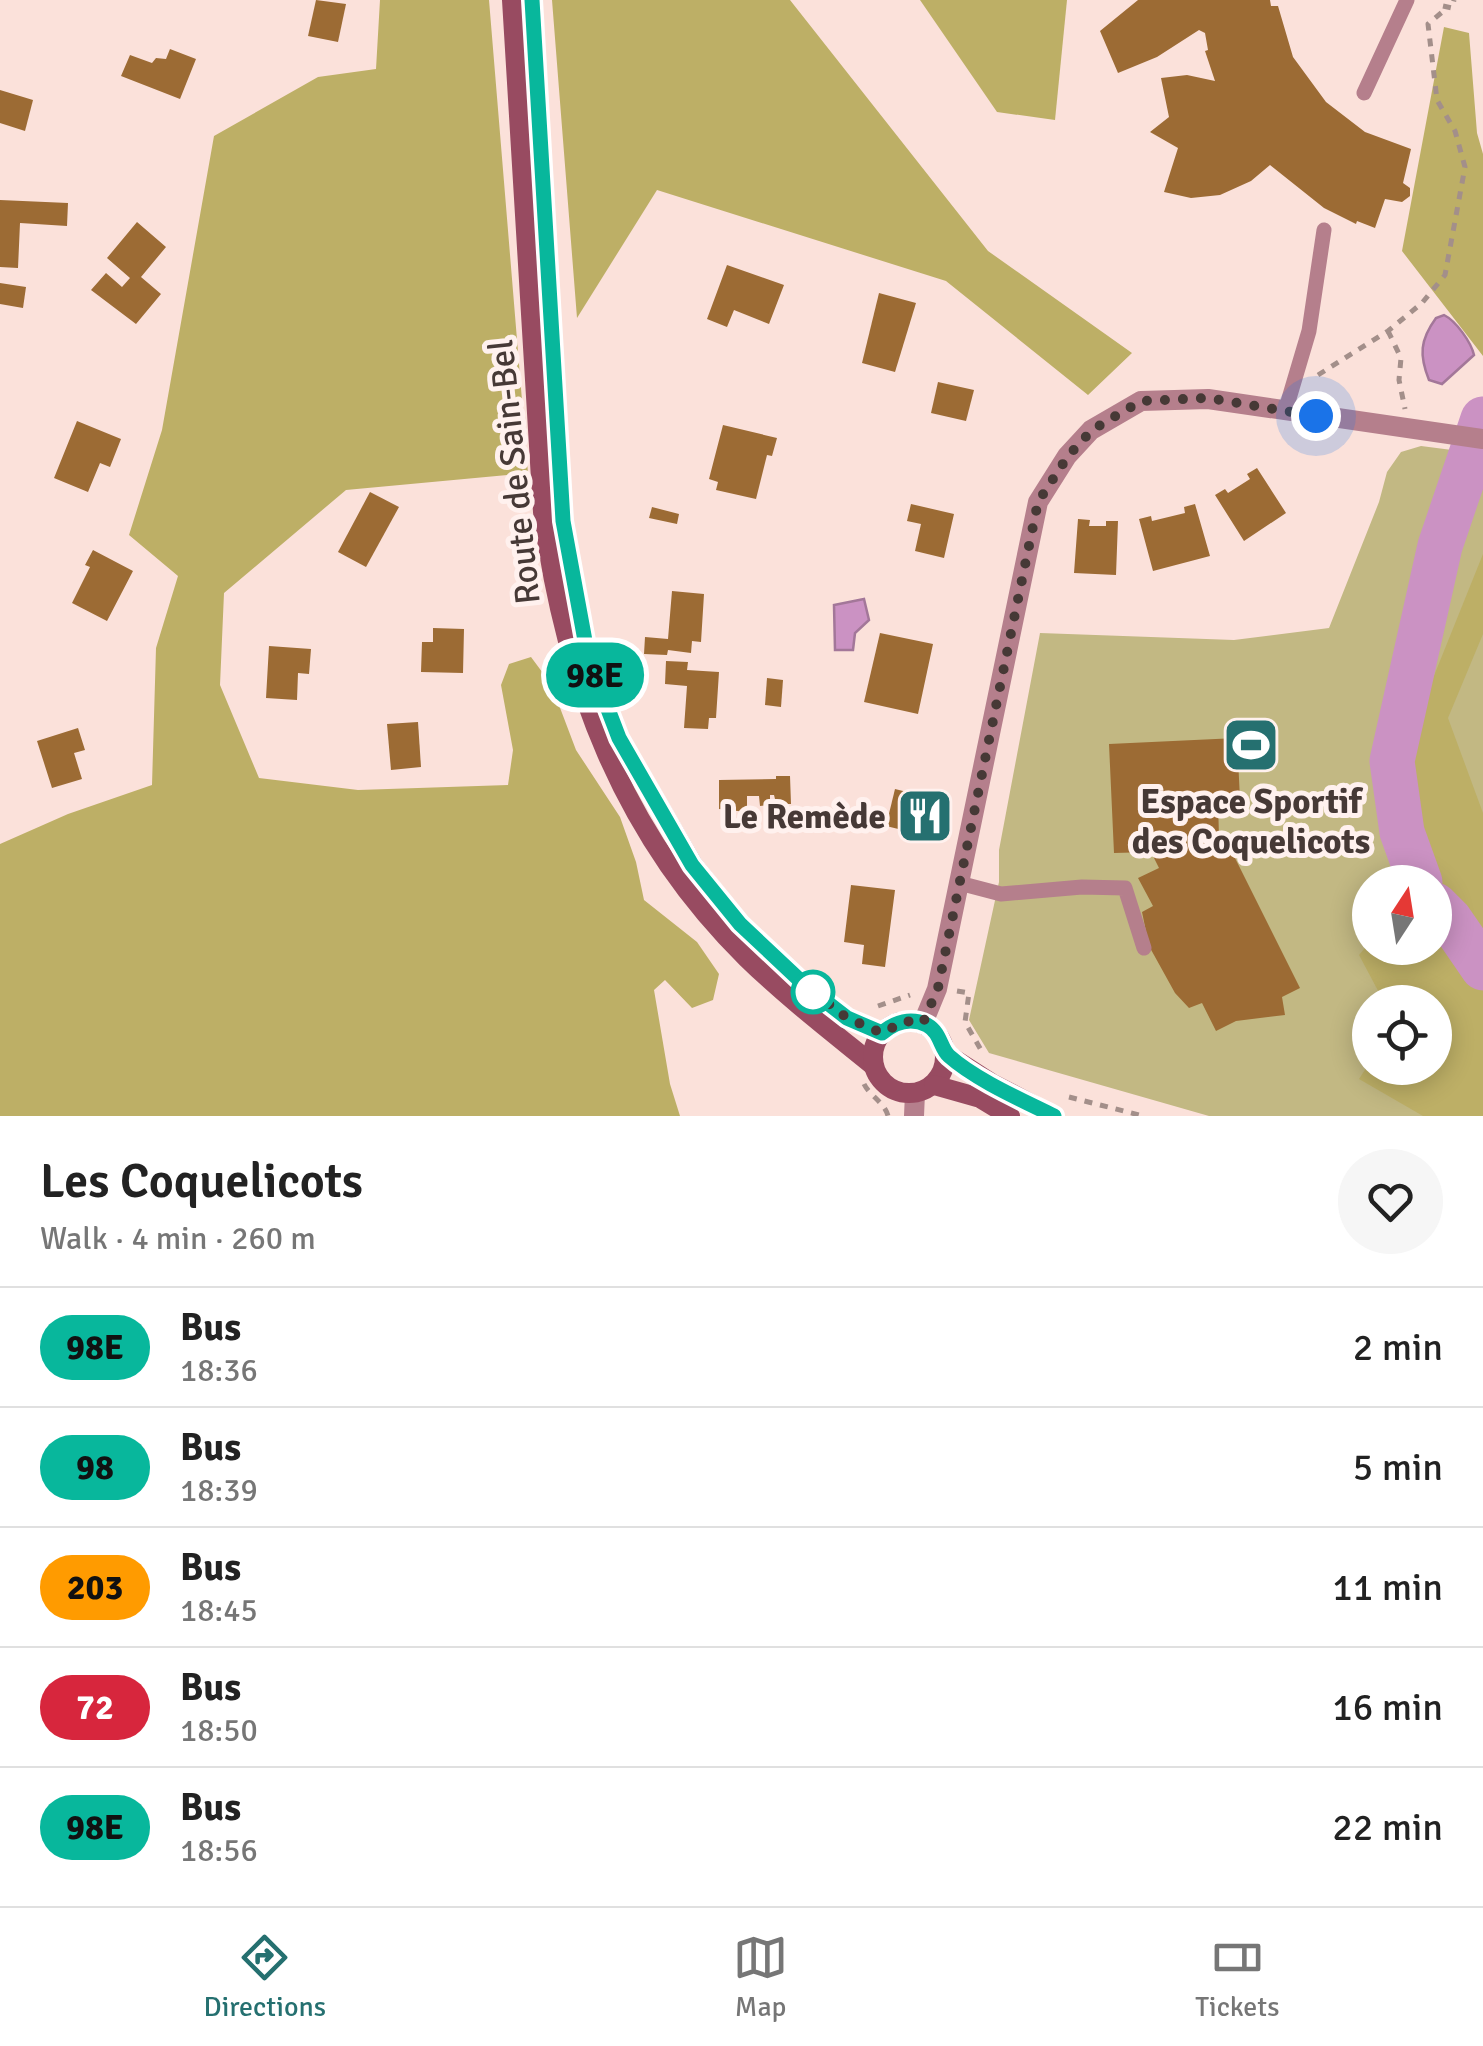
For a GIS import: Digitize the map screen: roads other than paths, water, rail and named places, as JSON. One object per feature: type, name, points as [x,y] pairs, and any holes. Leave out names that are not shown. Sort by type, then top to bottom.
[{"type":"main road","name":"Route de Sain-Bel","points":[[512,0],[543,512],[552,579],[593,723],[640,821],[708,915],[785,992],[874,1066]]},
{"type":"main road","name":"Route de Sain-Bel","points":[[532,0],[563,521],[588,657],[619,738],[692,865],[740,924],[807,987],[847,1018],[882,1033]]},
{"type":"main road","points":[[924,1089],[944,1070],[946,1054],[939,1035],[923,1023],[905,1021],[882,1033],[873,1055],[880,1079],[891,1088],[980,1098],[1010,1116]]},
{"type":"main road","points":[[946,1054],[1054,1116]]},
{"type":"street","points":[[923,1023],[938,988],[1038,502],[1068,456],[1092,430],[1141,401],[1208,398],[1483,439]]},
{"type":"street","points":[[914,1116],[924,1089]]},
{"type":"lane","points":[[1364,93],[1408,0]]},
{"type":"lane","points":[[1285,412],[1309,330],[1324,230]]},
{"type":"lane","points":[[959,884],[1001,894],[1125,888],[1144,948]]},
{"type":"waterway","points":[[1414,865],[1402,832],[1392,761],[1440,546],[1483,419]]},
{"type":"waterway","points":[[1452,923],[1483,968]]},
{"type":"place","name":"Espace Sportif des Coquelicots","points":[[1251,745]]},
{"type":"place","name":"Le Remède","points":[[925,816]]}]
